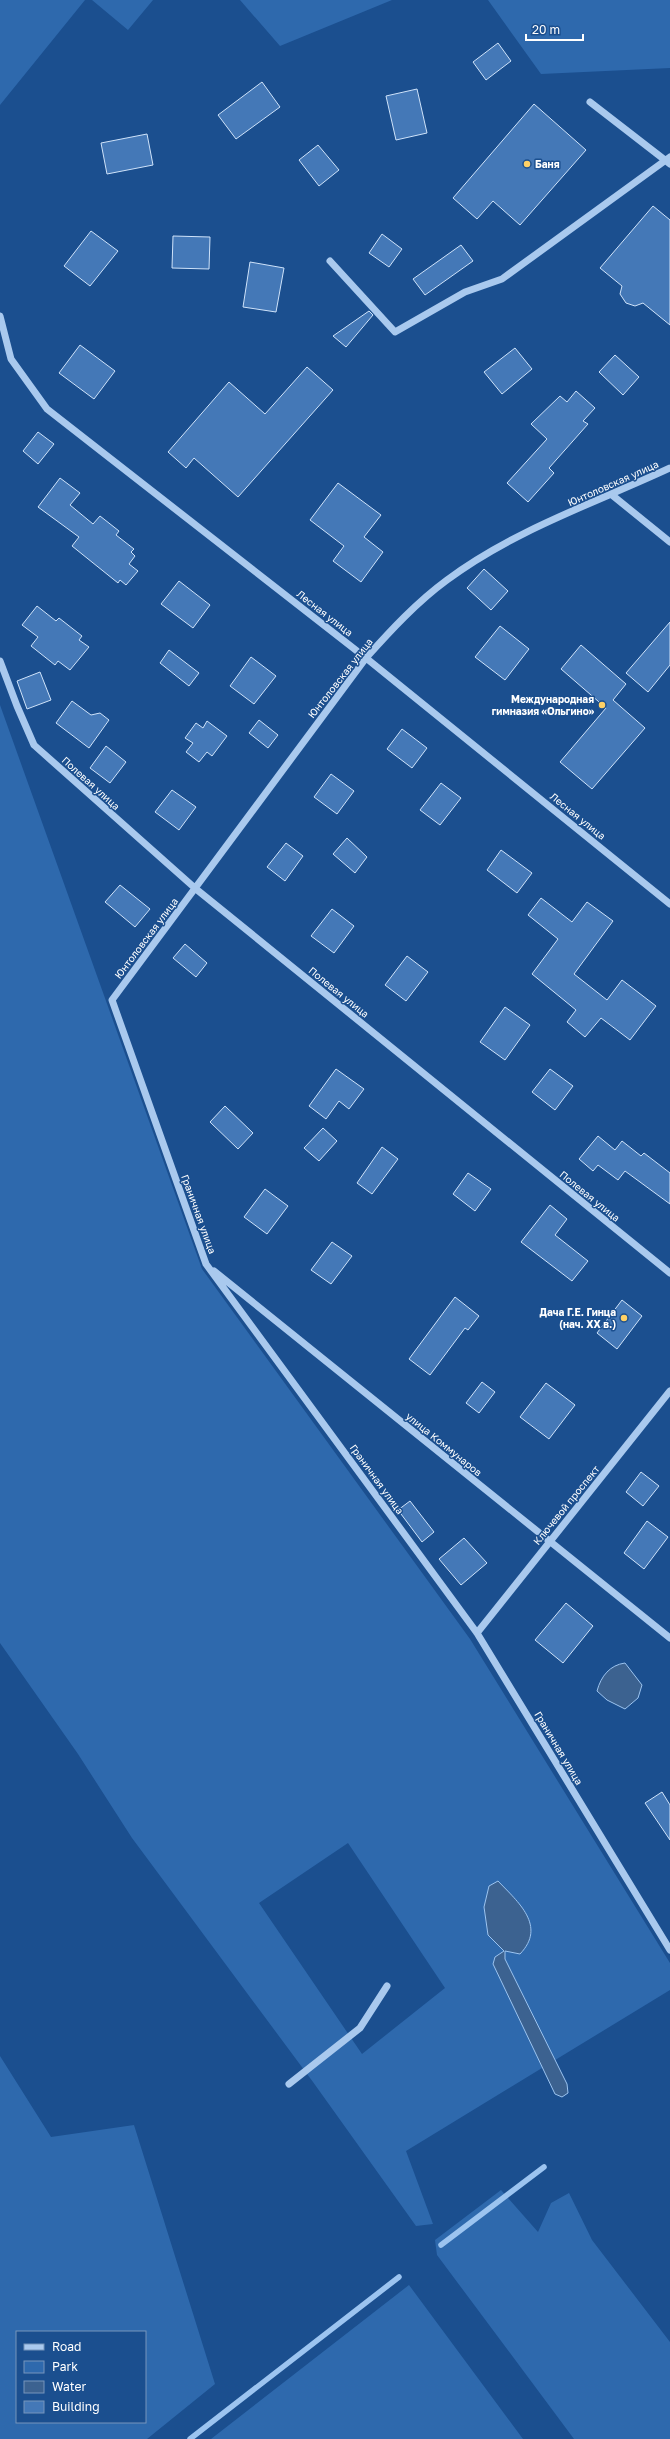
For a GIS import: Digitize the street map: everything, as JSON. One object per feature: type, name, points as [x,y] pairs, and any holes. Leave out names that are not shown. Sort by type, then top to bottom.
[{"type":"street","points":[[330,261],[395,332],[465,292],[502,279],[668,160],[590,102]]},
{"type":"street","name":"Лесная улица","points":[[0,316],[11,359],[46,408],[366,658],[670,904]]},
{"type":"street","name":"Юнтоловская улица","points":[[112,1000],[196,889],[366,658],[396,625],[447,580],[524,533],[670,468]]},
{"type":"street","points":[[612,495],[670,542]]},
{"type":"street","name":"Полевая улица","points":[[0,661],[34,745],[196,889],[670,1273]]},
{"type":"street","name":"Граничная улица","points":[[112,1000],[206,1264],[477,1633],[670,1950]]},
{"type":"street","name":"улица Коммунаров","points":[[206,1264],[670,1638]]},
{"type":"street","name":"Ключевой проспект","points":[[477,1633],[670,1391]]},
{"type":"street","points":[[289,2084],[360,2028],[387,1986]]},
{"type":"green space","points":[[0,0],[85,0],[0,105]]},
{"type":"green space","points":[[92,0],[153,0],[128,30]]},
{"type":"green space","points":[[240,0],[392,0],[280,46]]},
{"type":"green space","points":[[488,0],[670,0],[670,68],[541,74]]},
{"type":"green space","points":[[0,705],[202,1269],[470,1639],[670,1963],[670,1990],[406,2151],[433,2224],[416,2226],[313,2082],[132,1838],[78,1754],[0,1643]],"holes":[[[348,1843],[445,1988],[362,2054],[259,1903]]]},
{"type":"green space","points":[[0,2056],[51,2137],[134,2125],[215,2384],[147,2439],[0,2439]]},
{"type":"green space","points":[[501,2190],[538,2232],[551,2203],[569,2193],[592,2240],[670,2342],[670,2439],[574,2439],[437,2255],[435,2240]]},
{"type":"green space","points":[[409,2285],[523,2439],[211,2439]]},
{"type":"water","points":[[625,1663],[642,1685],[638,1698],[625,1709],[607,1700],[597,1691],[607,1672],[615,1666]]},
{"type":"water","points":[[498,1881],[521,1906],[527,1915],[530,1924],[531,1934],[528,1944],[520,1954],[505,1951],[505,1959],[567,2084],[568,2093],[562,2097],[555,2094],[493,1964],[495,1957],[504,1951],[488,1935],[484,1907],[489,1886]]},
{"type":"building","points":[[498,43],[511,61],[486,80],[473,62]]},
{"type":"building","points":[[262,82],[280,107],[236,139],[218,115]]},
{"type":"building","points":[[417,89],[427,133],[396,140],[386,96]]},
{"type":"building","name":"Баня","points":[[534,104],[586,150],[520,225],[493,201],[477,219],[453,198]]},
{"type":"building","points":[[147,134],[153,165],[107,174],[101,143]]},
{"type":"building","points":[[318,145],[339,170],[319,186],[299,160]]},
{"type":"building","points":[[653,206],[670,220],[670,325],[643,303],[635,306],[626,303],[620,294],[622,286],[600,268]]},
{"type":"building","points":[[91,231],[118,251],[90,286],[64,266]]},
{"type":"building","points":[[382,234],[402,249],[389,267],[369,253]]},
{"type":"building","points":[[173,236],[210,237],[209,269],[172,268]]},
{"type":"building","points":[[461,245],[473,261],[425,295],[413,279]]},
{"type":"building","points":[[250,262],[284,268],[276,312],[243,307]]},
{"type":"building","points":[[369,311],[373,315],[346,347],[333,336]]},
{"type":"building","points":[[80,345],[115,371],[94,399],[59,373]]},
{"type":"building","points":[[515,348],[532,369],[502,394],[484,372]]},
{"type":"building","points":[[615,355],[639,377],[623,395],[599,372]]},
{"type":"building","points":[[307,367],[333,390],[238,497],[194,458],[186,468],[168,452],[229,382],[265,414]]},
{"type":"building","points":[[576,391],[595,408],[583,421],[588,424],[549,468],[554,473],[528,502],[507,483],[547,439],[531,424],[560,396],[567,402]]},
{"type":"building","points":[[38,432],[54,444],[38,464],[23,451]]},
{"type":"building","points":[[60,478],[80,493],[70,505],[93,524],[100,516],[119,531],[116,535],[134,549],[131,552],[135,556],[129,564],[138,571],[126,585],[120,580],[118,583],[72,546],[79,537],[38,507]]},
{"type":"building","points":[[338,483],[381,515],[364,537],[383,552],[361,582],[333,561],[344,546],[310,520]]},
{"type":"building","points":[[484,569],[508,591],[491,610],[467,588]]},
{"type":"building","points":[[179,581],[210,605],[193,628],[161,604]]},
{"type":"building","points":[[37,606],[56,621],[59,618],[82,636],[79,640],[89,647],[70,670],[58,661],[55,665],[31,646],[38,637],[22,625]]},
{"type":"building","points":[[670,622],[670,665],[648,692],[626,673]]},
{"type":"building","points":[[500,626],[529,649],[505,680],[475,657]]},
{"type":"building","points":[[581,645],[626,684],[613,700],[645,728],[592,789],[560,762],[606,708],[561,669]]},
{"type":"building","points":[[169,650],[199,673],[189,686],[160,663]]},
{"type":"building","points":[[251,657],[276,676],[254,704],[230,686]]},
{"type":"building","points":[[40,672],[51,700],[27,709],[17,681]]},
{"type":"building","points":[[72,701],[91,715],[100,713],[109,720],[89,748],[56,723]]},
{"type":"building","points":[[259,720],[278,735],[268,748],[249,733]]},
{"type":"building","points":[[207,721],[227,736],[212,756],[207,752],[199,762],[186,752],[193,743],[185,738],[196,723],[203,728]]},
{"type":"building","points":[[402,729],[427,748],[412,768],[387,749]]},
{"type":"building","points":[[106,746],[126,762],[110,783],[90,768]]},
{"type":"building","points":[[331,774],[354,791],[337,814],[314,797]]},
{"type":"building","points":[[441,783],[461,798],[440,825],[420,810]]},
{"type":"building","points":[[172,790],[196,807],[179,830],[155,812]]},
{"type":"building","points":[[347,838],[367,857],[355,873],[333,854]]},
{"type":"building","points":[[286,843],[303,856],[285,881],[267,867]]},
{"type":"building","points":[[501,850],[532,873],[517,893],[487,870]]},
{"type":"building","points":[[120,885],[150,909],[135,927],[105,902]]},
{"type":"building","points":[[541,898],[572,922],[587,902],[613,921],[574,974],[607,1000],[622,980],[656,1006],[630,1040],[601,1018],[585,1037],[567,1022],[576,1010],[532,974],[558,939],[528,915]]},
{"type":"building","points":[[332,909],[354,926],[334,953],[311,936]]},
{"type":"building","points":[[185,944],[207,963],[196,977],[173,958]]},
{"type":"building","points":[[407,956],[428,972],[406,1001],[385,985]]},
{"type":"building","points":[[505,1007],[530,1025],[505,1060],[480,1042]]},
{"type":"building","points":[[336,1069],[364,1089],[349,1109],[339,1101],[326,1119],[309,1106]]},
{"type":"building","points":[[550,1069],[573,1086],[555,1110],[532,1092]]},
{"type":"building","points":[[225,1106],[253,1133],[238,1149],[210,1122]]},
{"type":"building","points":[[323,1128],[337,1141],[319,1161],[304,1148]]},
{"type":"building","points":[[598,1136],[615,1150],[622,1141],[641,1156],[644,1153],[670,1173],[670,1204],[625,1171],[618,1180],[598,1165],[593,1171],[579,1159]]},
{"type":"building","points":[[382,1147],[398,1159],[372,1194],[357,1183]]},
{"type":"building","points":[[468,1173],[491,1189],[475,1211],[453,1194]]},
{"type":"building","points":[[265,1189],[288,1206],[267,1234],[244,1217]]},
{"type":"building","points":[[550,1205],[567,1219],[555,1235],[588,1261],[572,1281],[521,1242]]},
{"type":"building","points":[[332,1242],[352,1256],[331,1284],[311,1270]]},
{"type":"building","points":[[455,1297],[479,1316],[468,1330],[465,1328],[430,1375],[409,1359]]},
{"type":"building","points":[[622,1300],[642,1316],[617,1349],[597,1333]]},
{"type":"building","points":[[482,1382],[495,1392],[479,1413],[466,1403]]},
{"type":"building","points":[[546,1383],[575,1405],[549,1439],[520,1417]]},
{"type":"building","points":[[641,1472],[659,1486],[643,1506],[626,1492]]},
{"type":"building","points":[[410,1501],[434,1532],[422,1542],[398,1510]]},
{"type":"building","points":[[647,1521],[668,1537],[644,1569],[624,1553]]},
{"type":"building","points":[[464,1538],[487,1563],[461,1585],[439,1559]]},
{"type":"building","points":[[566,1603],[593,1626],[563,1663],[535,1640]]},
{"type":"building","points":[[662,1792],[670,1805],[670,1840],[645,1803]]},
{"type":"waterway","points":[[441,2245],[544,2167]]},
{"type":"waterway","points":[[190,2439],[399,2277]]},
{"type":"place","name":"Баня","points":[[527,164]]},
{"type":"place","name":"Международная гимназия «Ольгино»","points":[[602,705]]},
{"type":"place","name":"Дача Г.Е. Гинца (нач. XX в.)","points":[[624,1318]]}]
